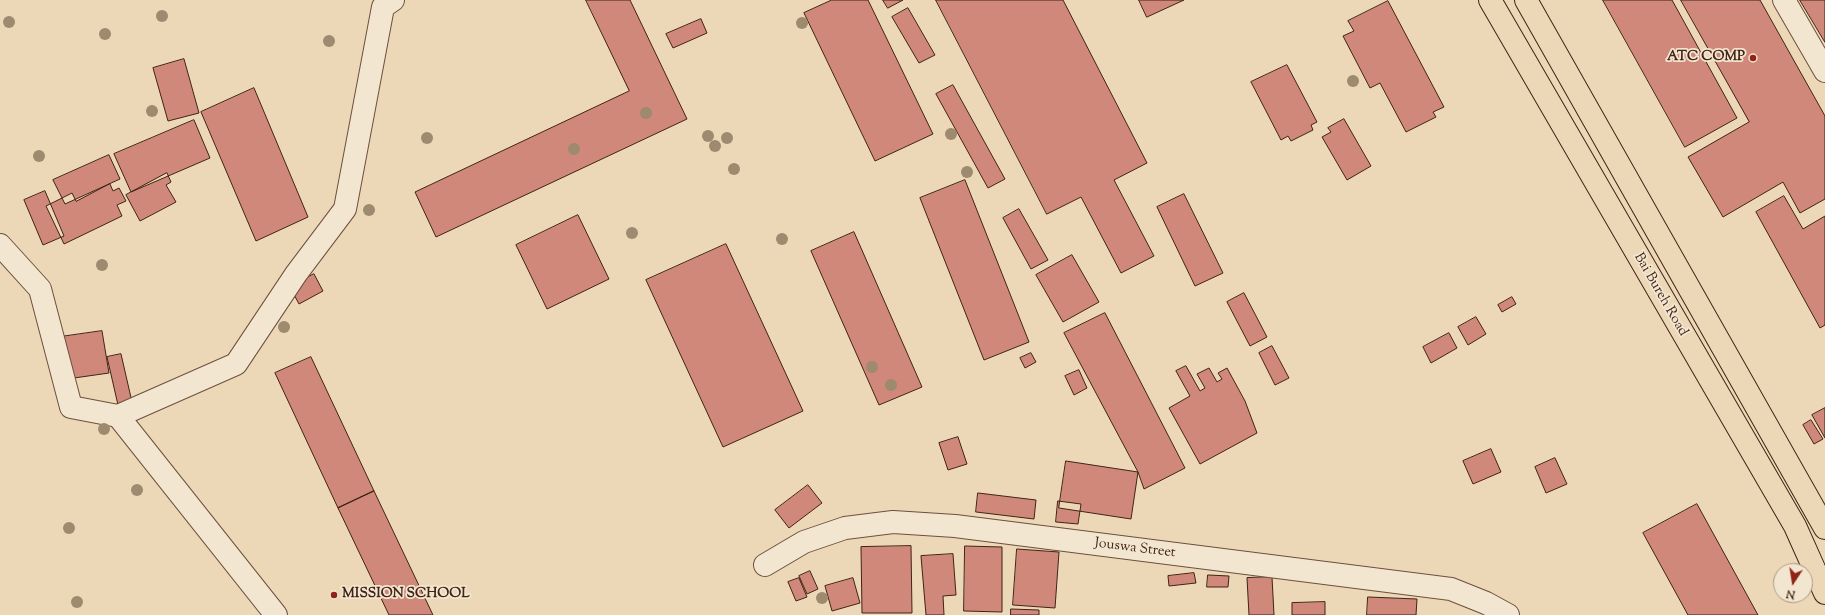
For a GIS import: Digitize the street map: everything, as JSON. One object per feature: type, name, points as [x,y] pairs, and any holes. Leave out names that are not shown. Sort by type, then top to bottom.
[{"type":"highway","name":"Bai Bureh Road","points":[[1490,0],[1795,526],[1825,593]]},
{"type":"highway","name":"Bai Bureh Road","points":[[1526,0],[1825,528]]},
{"type":"street","points":[[0,245],[40,289],[71,407],[118,416],[236,364],[296,274],[345,209],[383,7],[393,0]]},
{"type":"street","points":[[1784,0],[1825,71]]},
{"type":"street","points":[[118,416],[276,615]]},
{"type":"street","name":"Jouswa Street","points":[[765,565],[804,542],[844,528],[893,522],[955,526],[1451,589],[1486,603],[1508,615]]},
{"type":"building","points":[[586,0],[630,0],[687,119],[436,237],[415,192],[629,91]]},
{"type":"building","points":[[832,0],[868,0],[933,134],[875,161],[804,13]]},
{"type":"building","points":[[883,0],[903,0],[888,8]]},
{"type":"building","points":[[936,0],[1063,0],[1147,163],[1114,180],[1154,256],[1121,273],[1081,197],[1047,214]]},
{"type":"building","points":[[1139,0],[1184,0],[1147,17]]},
{"type":"building","name":"ATC COMP","points":[[1603,0],[1672,0],[1737,118],[1685,147]]},
{"type":"building","name":"ATC COMP","points":[[1681,0],[1760,0],[1825,116],[1825,199],[1800,213],[1783,182],[1723,217],[1688,157],[1749,122]]},
{"type":"building","points":[[1800,0],[1825,0],[1825,42]]},
{"type":"building","points":[[1388,1],[1444,107],[1433,112],[1436,117],[1406,132],[1380,83],[1370,88],[1343,36],[1354,31],[1348,21]]},
{"type":"building","points":[[908,8],[935,55],[919,63],[892,17]]},
{"type":"building","points":[[701,19],[707,33],[673,48],[666,34]]},
{"type":"building","points":[[184,59],[199,113],[168,121],[153,68]]},
{"type":"building","points":[[1287,65],[1317,122],[1311,125],[1313,130],[1291,141],[1288,136],[1281,140],[1251,82]]},
{"type":"building","points":[[953,85],[1005,179],[988,188],[936,94]]},
{"type":"building","points":[[254,88],[308,217],[256,241],[201,112]]},
{"type":"building","points":[[1344,119],[1371,166],[1347,180],[1322,137],[1331,132],[1328,128]]},
{"type":"building","points":[[194,120],[210,158],[131,192],[114,154]]},
{"type":"building","points":[[109,155],[120,179],[65,204],[53,180]]},
{"type":"building","points":[[167,173],[171,182],[166,185],[176,202],[140,221],[126,195]]},
{"type":"building","points":[[965,180],[1029,342],[984,360],[920,198]]},
{"type":"building","points":[[110,184],[113,191],[119,188],[126,201],[117,205],[122,216],[64,244],[46,206],[72,193],[76,201]]},
{"type":"building","points":[[45,191],[64,236],[43,245],[24,200]]},
{"type":"building","points":[[1184,194],[1223,273],[1195,286],[1157,207]]},
{"type":"building","points":[[1784,196],[1803,229],[1825,216],[1825,325],[1820,328],[1756,212]]},
{"type":"building","points":[[1019,209],[1048,260],[1031,269],[1003,218]]},
{"type":"building","points":[[578,215],[609,279],[547,309],[516,245]]},
{"type":"building","points":[[854,232],[922,387],[879,405],[811,251]]},
{"type":"building","points":[[726,244],[803,411],[723,447],[646,280]]},
{"type":"building","points":[[1072,255],[1099,302],[1063,322],[1036,275]]},
{"type":"building","points":[[314,274],[323,291],[299,304],[290,287]]},
{"type":"building","points":[[1244,293],[1267,337],[1250,346],[1227,302]]},
{"type":"building","points":[[1512,297],[1516,304],[1502,312],[1498,305]]},
{"type":"building","points":[[1105,313],[1185,468],[1144,489],[1138,472],[1064,333]]},
{"type":"building","points":[[1476,317],[1486,334],[1468,345],[1458,327]]},
{"type":"building","points":[[102,331],[109,373],[67,379],[60,337]]},
{"type":"building","points":[[1449,333],[1457,348],[1431,363],[1423,347]]},
{"type":"building","points":[[1272,346],[1289,378],[1275,385],[1259,353]]},
{"type":"building","points":[[1031,353],[1036,362],[1025,368],[1020,358]]},
{"type":"building","points":[[121,354],[132,402],[118,405],[107,357]]},
{"type":"building","points":[[311,357],[374,491],[338,508],[275,373]]},
{"type":"building","points":[[1186,366],[1200,391],[1205,388],[1197,374],[1209,368],[1217,382],[1222,379],[1218,373],[1227,368],[1245,401],[1257,433],[1200,464],[1169,408],[1190,396],[1176,371]]},
{"type":"building","points":[[1079,370],[1087,388],[1074,395],[1065,376]]},
{"type":"building","points":[[1825,408],[1825,438],[1812,415]]},
{"type":"building","points":[[1811,420],[1823,439],[1814,444],[1803,425]]},
{"type":"building","points":[[958,437],[967,464],[948,470],[939,443]]},
{"type":"building","points":[[1491,449],[1501,472],[1473,484],[1463,461]]},
{"type":"building","points":[[1555,458],[1567,484],[1546,493],[1535,467]]},
{"type":"building","points":[[1066,461],[1138,472],[1131,519],[1059,508]]},
{"type":"building","points":[[808,485],[822,503],[789,528],[775,510]]},
{"type":"building","points":[[374,491],[433,615],[389,615],[338,508]]},
{"type":"building","points":[[978,493],[1036,500],[1034,519],[976,512]]},
{"type":"building","points":[[1058,501],[1081,504],[1078,524],[1056,522]]},
{"type":"building","points":[[1697,504],[1758,615],[1688,615],[1643,533]]},
{"type":"building","points":[[911,546],[912,613],[862,613],[861,547]]},
{"type":"building","points":[[965,546],[1002,547],[1002,612],[964,611]]},
{"type":"building","points":[[1017,549],[1059,552],[1055,608],[1013,605]]},
{"type":"building","points":[[953,554],[956,595],[943,596],[944,615],[926,615],[921,556]]},
{"type":"building","points":[[810,571],[818,589],[807,594],[799,576]]},
{"type":"building","points":[[1194,573],[1196,583],[1169,586],[1168,576]]},
{"type":"building","points":[[1208,575],[1229,576],[1228,587],[1207,587]]},
{"type":"building","points":[[1272,577],[1274,615],[1249,615],[1247,578]]},
{"type":"building","points":[[799,578],[807,597],[796,601],[788,582]]},
{"type":"building","points":[[853,578],[860,603],[832,611],[825,586]]},
{"type":"building","points":[[1368,597],[1417,599],[1416,615],[1367,615]]},
{"type":"building","points":[[1325,602],[1325,615],[1292,615],[1292,603]]},
{"type":"building","points":[[1011,609],[1039,610],[1039,615],[1011,615]]},
{"type":"place","name":"ATC COMP","points":[[1753,58]]},
{"type":"place","name":"MISSION SCHOOL","points":[[334,595]]}]
